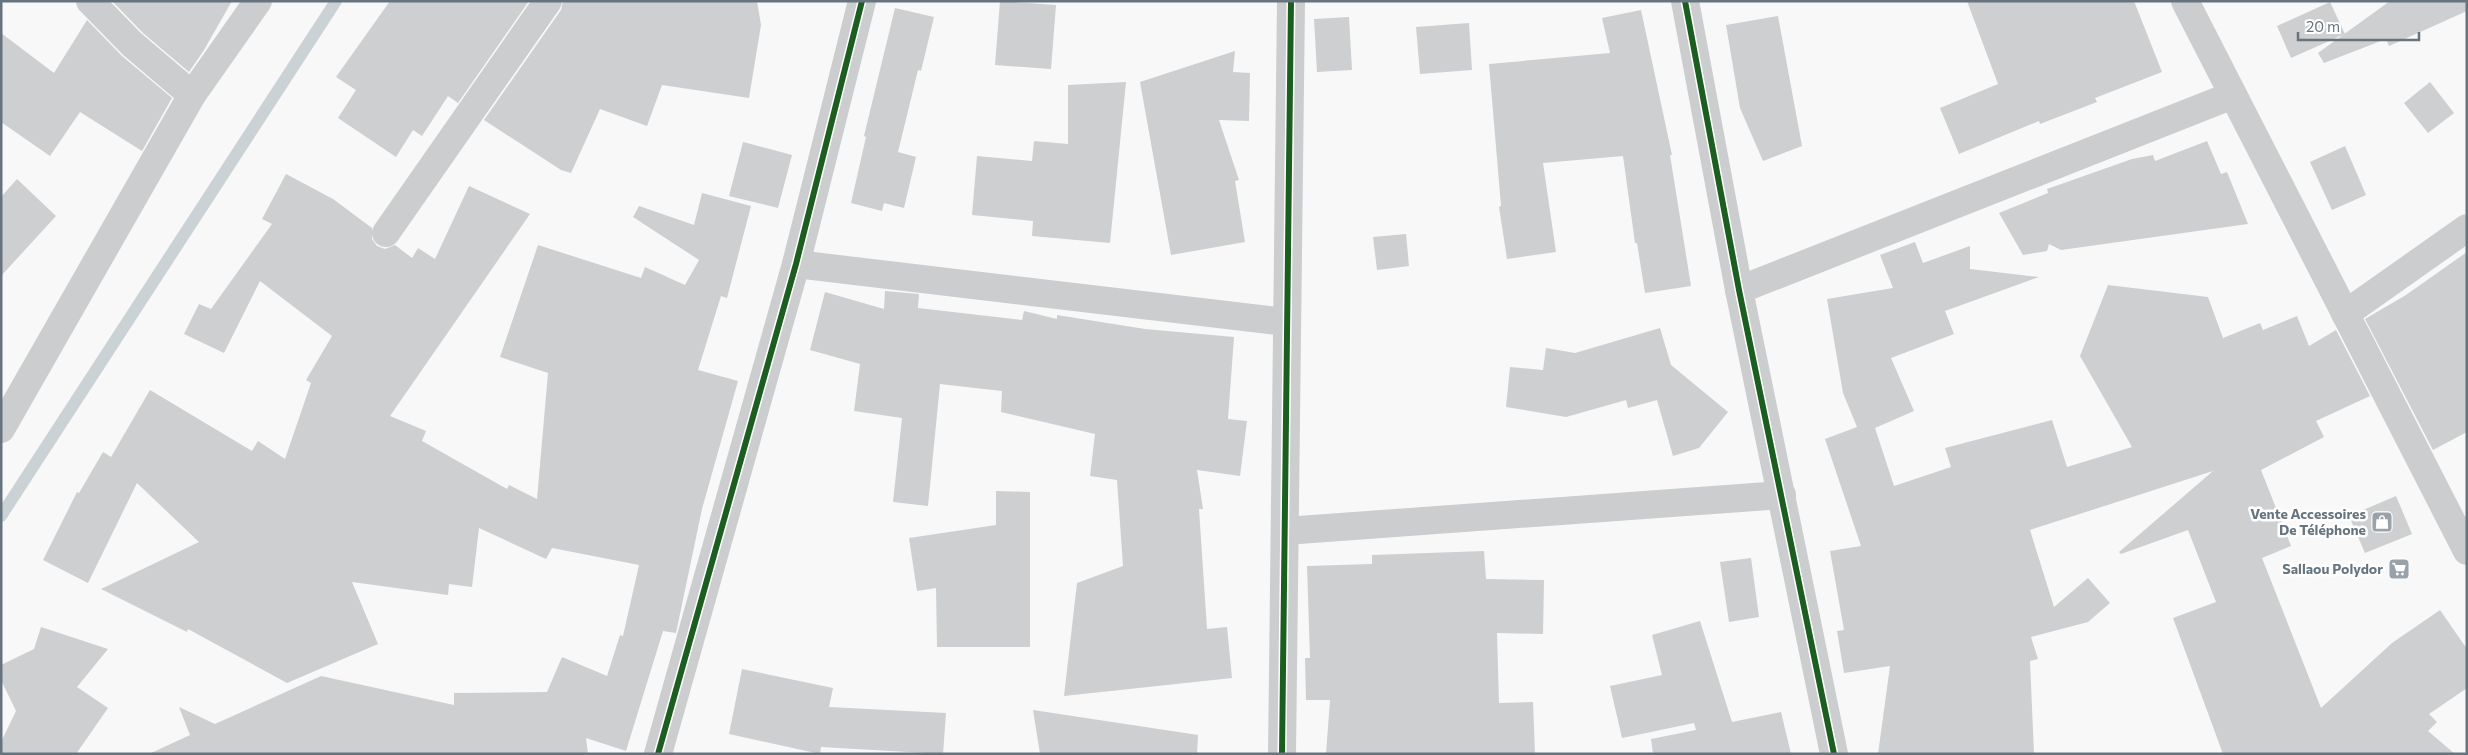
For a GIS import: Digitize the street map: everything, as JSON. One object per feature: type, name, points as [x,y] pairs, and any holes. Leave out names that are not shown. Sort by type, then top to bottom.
[{"type":"street","points":[[90,1],[132,44],[192,95]]},
{"type":"street","points":[[1,429],[192,95],[258,1]]},
{"type":"street","points":[[386,233],[548,1]]},
{"type":"street","points":[[658,754],[796,264],[862,1]]},
{"type":"street","points":[[1282,754],[1291,1]]},
{"type":"street","points":[[1685,1],[1738,290],[1782,495],[1834,754]]},
{"type":"street","points":[[2185,1],[2467,551]]},
{"type":"street","points":[[1738,290],[2233,95]]},
{"type":"street","points":[[2345,314],[2467,228]]},
{"type":"street","points":[[796,264],[1286,322]]},
{"type":"street","points":[[1285,532],[1782,495]]},
{"type":"building","points":[[112,1],[232,1],[189,72],[143,33]]},
{"type":"building","points":[[390,1],[529,1],[458,103],[448,96],[422,136],[413,130],[396,157],[338,118],[356,90],[336,77]]},
{"type":"building","points":[[563,1],[757,1],[761,25],[749,98],[662,85],[647,126],[600,109],[571,173],[561,170],[484,120],[561,10]]},
{"type":"building","points":[[1000,1],[1056,5],[1051,69],[995,65]]},
{"type":"building","points":[[1967,1],[2134,1],[2162,72],[2095,98],[2097,102],[2040,124],[2039,121],[1959,154],[1940,108],[1998,84]]},
{"type":"building","points":[[2390,1],[2467,1],[2467,11],[2389,46],[2386,39],[2324,63],[2318,53]]},
{"type":"building","points":[[2330,2],[2345,34],[2291,58],[2277,26]]},
{"type":"building","points":[[895,8],[934,17],[921,71],[918,70],[898,152],[916,157],[904,208],[884,203],[882,211],[851,203],[866,137],[864,136]]},
{"type":"building","points":[[1641,10],[1672,155],[1670,155],[1691,286],[1645,293],[1637,243],[1635,243],[1623,156],[1543,163],[1556,252],[1507,259],[1499,207],[1501,206],[1489,64],[1610,53],[1602,18]]},
{"type":"building","points":[[1778,16],[1802,146],[1763,161],[1740,108],[1726,25]]},
{"type":"building","points":[[1349,17],[1352,70],[1317,72],[1314,19]]},
{"type":"building","points":[[87,20],[122,56],[172,98],[142,151],[80,112],[50,156],[1,122],[1,33],[54,73]]},
{"type":"building","points":[[1469,23],[1472,70],[1420,74],[1416,27]]},
{"type":"building","points":[[1235,51],[1233,72],[1250,73],[1249,121],[1219,120],[1239,180],[1235,181],[1245,242],[1171,255],[1140,82]]},
{"type":"building","points":[[1126,82],[1110,243],[1032,236],[1033,221],[972,215],[977,156],[1032,161],[1034,141],[1068,144],[1068,85]]},
{"type":"building","points":[[2430,82],[2454,113],[2428,133],[2404,103]]},
{"type":"building","points":[[2207,141],[2221,174],[2227,172],[2248,224],[2061,250],[2049,244],[2047,251],[2023,255],[1999,213],[2048,193],[2047,189],[2132,159],[2153,155],[2155,161]]},
{"type":"building","points":[[743,142],[792,155],[778,208],[729,196]]},
{"type":"building","points":[[2345,146],[2366,195],[2332,210],[2310,162]]},
{"type":"building","points":[[286,174],[333,199],[372,228],[372,239],[377,246],[385,249],[395,245],[412,258],[418,248],[435,259],[469,186],[530,214],[390,416],[426,431],[422,441],[507,489],[509,485],[537,499],[548,373],[500,357],[538,245],[641,278],[645,267],[685,285],[699,260],[633,217],[639,206],[694,225],[702,193],[751,206],[727,298],[721,296],[698,370],[738,381],[702,509],[676,633],[663,631],[626,751],[586,738],[588,754],[149,754],[190,735],[179,707],[215,724],[321,676],[454,705],[454,693],[547,692],[562,657],[607,676],[620,635],[623,636],[639,565],[552,548],[546,559],[479,528],[472,587],[449,584],[448,595],[352,582],[378,644],[287,683],[188,629],[187,632],[101,589],[199,542],[137,483],[88,583],[43,560],[77,492],[79,493],[103,452],[111,457],[150,390],[252,451],[258,441],[285,459],[311,383],[306,380],[332,336],[260,281],[224,353],[184,334],[199,304],[211,309],[272,224],[262,219]]},
{"type":"building","points":[[17,179],[56,216],[1,276],[1,197]]},
{"type":"building","points":[[1406,234],[1409,266],[1377,270],[1373,237]]},
{"type":"building","points":[[1915,242],[1923,263],[1970,246],[1970,269],[2039,277],[1945,311],[1954,334],[1891,358],[1914,411],[1875,428],[1894,486],[1951,467],[1945,448],[2052,420],[2067,467],[2132,447],[2080,356],[2108,285],[2208,297],[2223,338],[2260,323],[2263,330],[2297,316],[2309,346],[2336,330],[2370,396],[2316,421],[2324,437],[2261,470],[2291,546],[2262,558],[2321,708],[2392,643],[2440,610],[2467,649],[2467,688],[2429,714],[2437,722],[2428,731],[2455,754],[2223,754],[2173,618],[2216,602],[2188,530],[2121,554],[2119,552],[2213,471],[2030,530],[2054,607],[2088,578],[2110,603],[2088,622],[2031,637],[2038,659],[2030,661],[2034,754],[1878,754],[1890,666],[1844,673],[1837,631],[1844,630],[1830,551],[1861,546],[1825,439],[1857,427],[1843,393],[1827,299],[1893,288],[1880,255]]},
{"type":"building","points":[[2467,252],[2467,432],[2433,450],[2365,319],[2406,295]]},
{"type":"building","points":[[885,291],[919,294],[918,308],[1022,320],[1024,311],[1057,319],[1057,315],[1145,329],[1234,337],[1228,419],[1247,421],[1240,476],[1197,470],[1203,509],[1199,509],[1207,629],[1227,627],[1232,678],[1064,696],[1077,583],[1123,566],[1117,480],[1090,476],[1095,434],[1001,412],[1002,391],[940,384],[928,506],[893,502],[902,418],[854,411],[860,364],[810,350],[825,292],[884,309]]},
{"type":"building","points":[[1660,328],[1671,365],[1728,412],[1699,448],[1673,456],[1657,400],[1628,408],[1626,400],[1566,417],[1506,407],[1510,367],[1543,370],[1546,348],[1575,353]]},
{"type":"building","points":[[996,491],[1030,492],[1030,647],[937,647],[936,588],[917,591],[909,538],[996,525]]},
{"type":"building","points":[[2396,496],[2412,534],[2365,553],[2349,516]]},
{"type":"building","points":[[1484,551],[1486,579],[1544,580],[1543,634],[1497,633],[1499,703],[1533,702],[1535,754],[1326,754],[1330,700],[1306,700],[1305,658],[1310,658],[1307,566],[1372,564],[1372,555]]},
{"type":"building","points":[[1751,558],[1759,617],[1729,622],[1720,562]]},
{"type":"building","points":[[1700,621],[1732,722],[1781,712],[1791,754],[1653,754],[1651,739],[1696,730],[1694,723],[1622,738],[1610,686],[1662,675],[1652,635]]},
{"type":"building","points":[[41,627],[108,649],[77,687],[108,708],[76,754],[1,754],[1,742],[16,711],[1,680],[1,665],[34,649]]},
{"type":"building","points":[[742,669],[833,688],[829,707],[946,713],[943,754],[821,747],[820,754],[729,734]]},
{"type":"building","points":[[1033,710],[1198,735],[1197,754],[1040,754]]},
{"type":"waterway","points":[[1,516],[336,1]]},
{"type":"cycle path","points":[[658,754],[796,264],[862,1]]},
{"type":"cycle path","points":[[1282,754],[1291,1]]},
{"type":"cycle path","points":[[1685,1],[1739,290],[1834,754]]},
{"type":"place","name":"Vente Accessoires De Téléphone","points":[[2382,522]]},
{"type":"place","name":"Sallaou Polydor","points":[[2399,569]]}]
